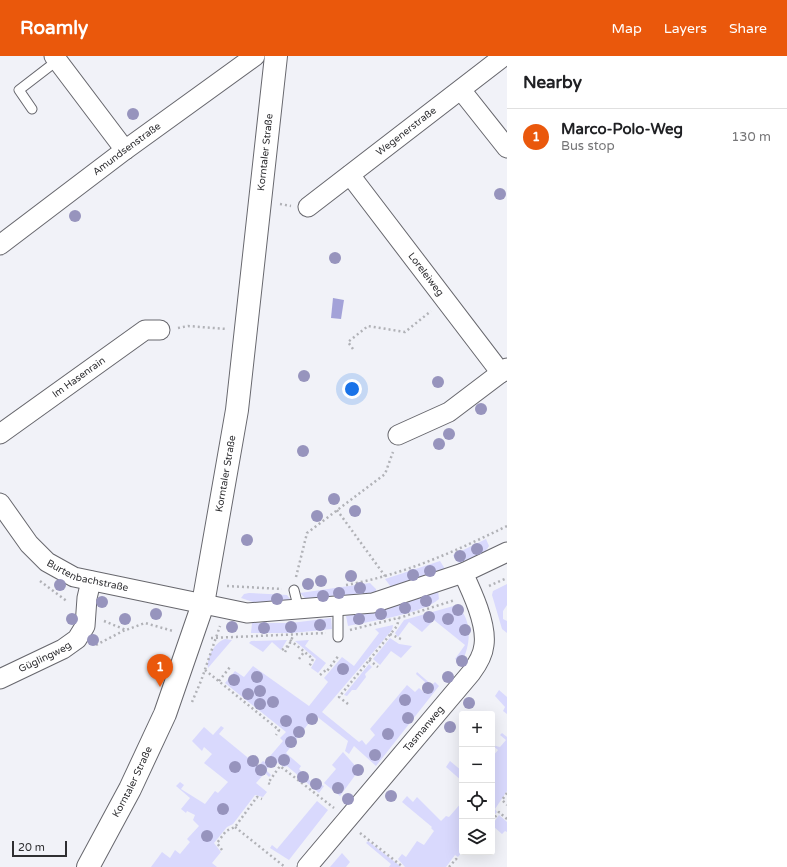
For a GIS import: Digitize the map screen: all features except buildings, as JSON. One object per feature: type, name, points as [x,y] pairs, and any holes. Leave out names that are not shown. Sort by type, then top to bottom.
[{"type":"street","name":"Amundsenstraße","points":[[0,245],[125,150],[255,56]]},
{"type":"street","name":"Korntaler Straße","points":[[88,867],[130,789],[165,714],[203,604],[237,410],[276,56]]},
{"type":"street","name":"Wegenerstraße","points":[[308,207],[504,56]]},
{"type":"street","points":[[56,58],[125,150]]},
{"type":"street","points":[[461,90],[507,148]]},
{"type":"street","name":"Loreleiweg","points":[[350,175],[446,300],[504,370]]},
{"type":"street","name":"Im Hasenrain","points":[[0,434],[145,330],[160,330]]},
{"type":"street","points":[[398,435],[449,412],[504,370]]},
{"type":"street","name":"Burtenbachstraße","points":[[0,503],[29,544],[47,562],[74,577],[247,613],[373,604],[463,573],[507,552]]},
{"type":"street","name":"Tasmanweg","points":[[307,867],[463,674],[478,662],[484,644],[483,630],[478,612],[463,573]]},
{"type":"street","name":"Güglingweg","points":[[0,679],[63,649],[77,638],[85,626],[87,598],[91,581]]},
{"type":"lane","points":[[32,109],[19,90],[56,58]]},
{"type":"lane","points":[[294,590],[299,610]]},
{"type":"lane","points":[[338,606],[338,636]]},
{"type":"path","points":[[260,202],[308,207]]},
{"type":"path","points":[[353,348],[348,342],[368,326],[405,332],[446,300]]},
{"type":"path","points":[[160,330],[188,326],[246,331]]},
{"type":"path","points":[[207,582],[232,588],[294,590],[307,533],[385,474],[398,435]]},
{"type":"path","points":[[337,510],[385,576]]},
{"type":"path","points":[[340,586],[385,576],[466,546],[507,526]]},
{"type":"path","points":[[348,704],[339,697],[397,626],[398,618]]},
{"type":"path","points":[[390,634],[403,640]]},
{"type":"path","points":[[283,651],[289,645],[290,640],[294,635]]},
{"type":"path","points":[[290,640],[313,659],[309,667]]},
{"type":"path","points":[[299,659],[304,652]]},
{"type":"path","points":[[320,675],[326,670],[327,671],[340,655]]},
{"type":"path","points":[[369,660],[378,667]]},
{"type":"path","points":[[219,681],[230,667]]},
{"type":"path","points":[[205,670],[279,730],[276,735]]},
{"type":"path","points":[[270,784],[268,783],[275,776],[280,766],[329,805]]},
{"type":"path","points":[[507,793],[502,800],[507,805]]},
{"type":"path","points":[[222,850],[217,843],[226,831],[235,827],[247,813],[257,797],[262,799]]},
{"type":"path","points":[[250,806],[254,808]]},
{"type":"path","points":[[494,819],[499,812],[507,819]]},
{"type":"path","points":[[235,827],[285,867]]},
{"type":"path","points":[[357,830],[403,867]]},
{"type":"path","points":[[449,867],[456,859],[459,862]]},
{"type":"shaded area","points":[[333,298],[344,300],[341,319],[331,318]]},
{"type":"shaded area","points":[[486,539],[489,546],[485,552],[460,563],[456,561],[453,555]]},
{"type":"shaded area","points":[[440,561],[445,569],[391,587],[385,579]]},
{"type":"shaded area","points":[[370,583],[376,589],[376,592],[321,602],[308,601],[300,593]]},
{"type":"shaded area","points":[[507,584],[507,605],[503,611],[503,619],[507,621],[507,633],[502,629],[492,595],[493,591]]},
{"type":"shaded area","points":[[438,591],[439,599],[421,609],[348,626],[346,616],[392,606]]},
{"type":"shaded area","points":[[244,594],[287,595],[293,603],[256,603],[241,598]]},
{"type":"shaded area","points":[[457,605],[466,618],[469,633],[467,649],[461,664],[455,659],[465,645],[434,620],[422,632],[409,622],[398,637],[395,633],[404,620]]},
{"type":"shaded area","points":[[331,618],[332,629],[292,633],[251,633],[252,623],[291,623]]},
{"type":"shaded area","points":[[393,625],[392,630],[322,712],[359,742],[362,740],[366,745],[375,735],[370,729],[407,685],[415,692],[419,688],[426,694],[428,692],[422,686],[425,682],[416,674],[417,672],[432,685],[435,682],[439,686],[376,766],[354,746],[349,754],[345,751],[348,741],[315,715],[286,753],[301,766],[299,769],[314,785],[320,784],[324,786],[319,793],[287,766],[284,767],[275,761],[266,770],[271,775],[269,777],[265,773],[256,783],[267,792],[263,797],[255,795],[233,824],[227,827],[214,843],[221,852],[212,863],[217,867],[151,867],[162,852],[170,858],[175,850],[180,854],[190,842],[187,839],[199,826],[193,820],[195,815],[187,811],[186,813],[181,809],[190,798],[176,786],[180,782],[184,785],[181,789],[205,804],[215,791],[218,793],[228,782],[204,763],[212,754],[204,747],[202,751],[192,741],[204,727],[213,735],[221,726],[224,728],[219,734],[258,766],[263,761],[265,762],[283,741],[280,738],[286,732],[225,683],[235,671],[244,677],[253,666],[309,706],[328,682],[324,678],[342,657],[354,666],[379,633],[375,629]]},
{"type":"shaded area","points":[[390,638],[399,644],[412,646],[401,658],[391,651],[380,665],[373,659]]},
{"type":"shaded area","points":[[225,639],[232,640],[208,668],[208,660],[212,651],[218,643]]},
{"type":"shaded area","points":[[287,640],[281,650],[272,642],[263,652],[249,643],[251,641]]},
{"type":"shaded area","points":[[309,640],[305,646],[326,663],[318,673],[311,668],[316,659],[295,641]]},
{"type":"shaded area","points":[[369,664],[372,667],[365,674],[366,677],[356,690],[352,690],[347,696],[344,695]]},
{"type":"shaded area","points":[[499,690],[507,697],[507,714],[503,711],[505,707],[495,696]]},
{"type":"shaded area","points":[[502,733],[507,737],[507,791],[495,809],[495,754],[498,750],[495,746],[500,747],[506,740],[500,735]]},
{"type":"shaded area","points":[[343,752],[359,770],[340,796],[324,783],[336,769],[332,765]]},
{"type":"shaded area","points":[[450,761],[459,768],[459,778],[446,767]]},
{"type":"shaded area","points":[[407,796],[413,802],[417,797],[441,821],[446,816],[449,817],[459,805],[460,855],[458,857],[455,855],[446,867],[405,867],[398,859],[402,854],[406,857],[417,841],[424,845],[434,831],[431,828],[432,827],[402,802]]},
{"type":"shaded area","points":[[317,801],[328,810],[289,860],[270,848],[272,845],[277,849]]},
{"type":"shaded area","points":[[499,815],[507,822],[507,832],[505,831],[502,834],[495,828],[495,821]]},
{"type":"shaded area","points":[[368,841],[401,867],[389,867],[391,864],[366,843]]},
{"type":"shaded area","points":[[342,853],[350,862],[346,867],[330,867]]},
{"type":"place","name":"Marco-Polo-Weg","points":[[160,687]]}]
